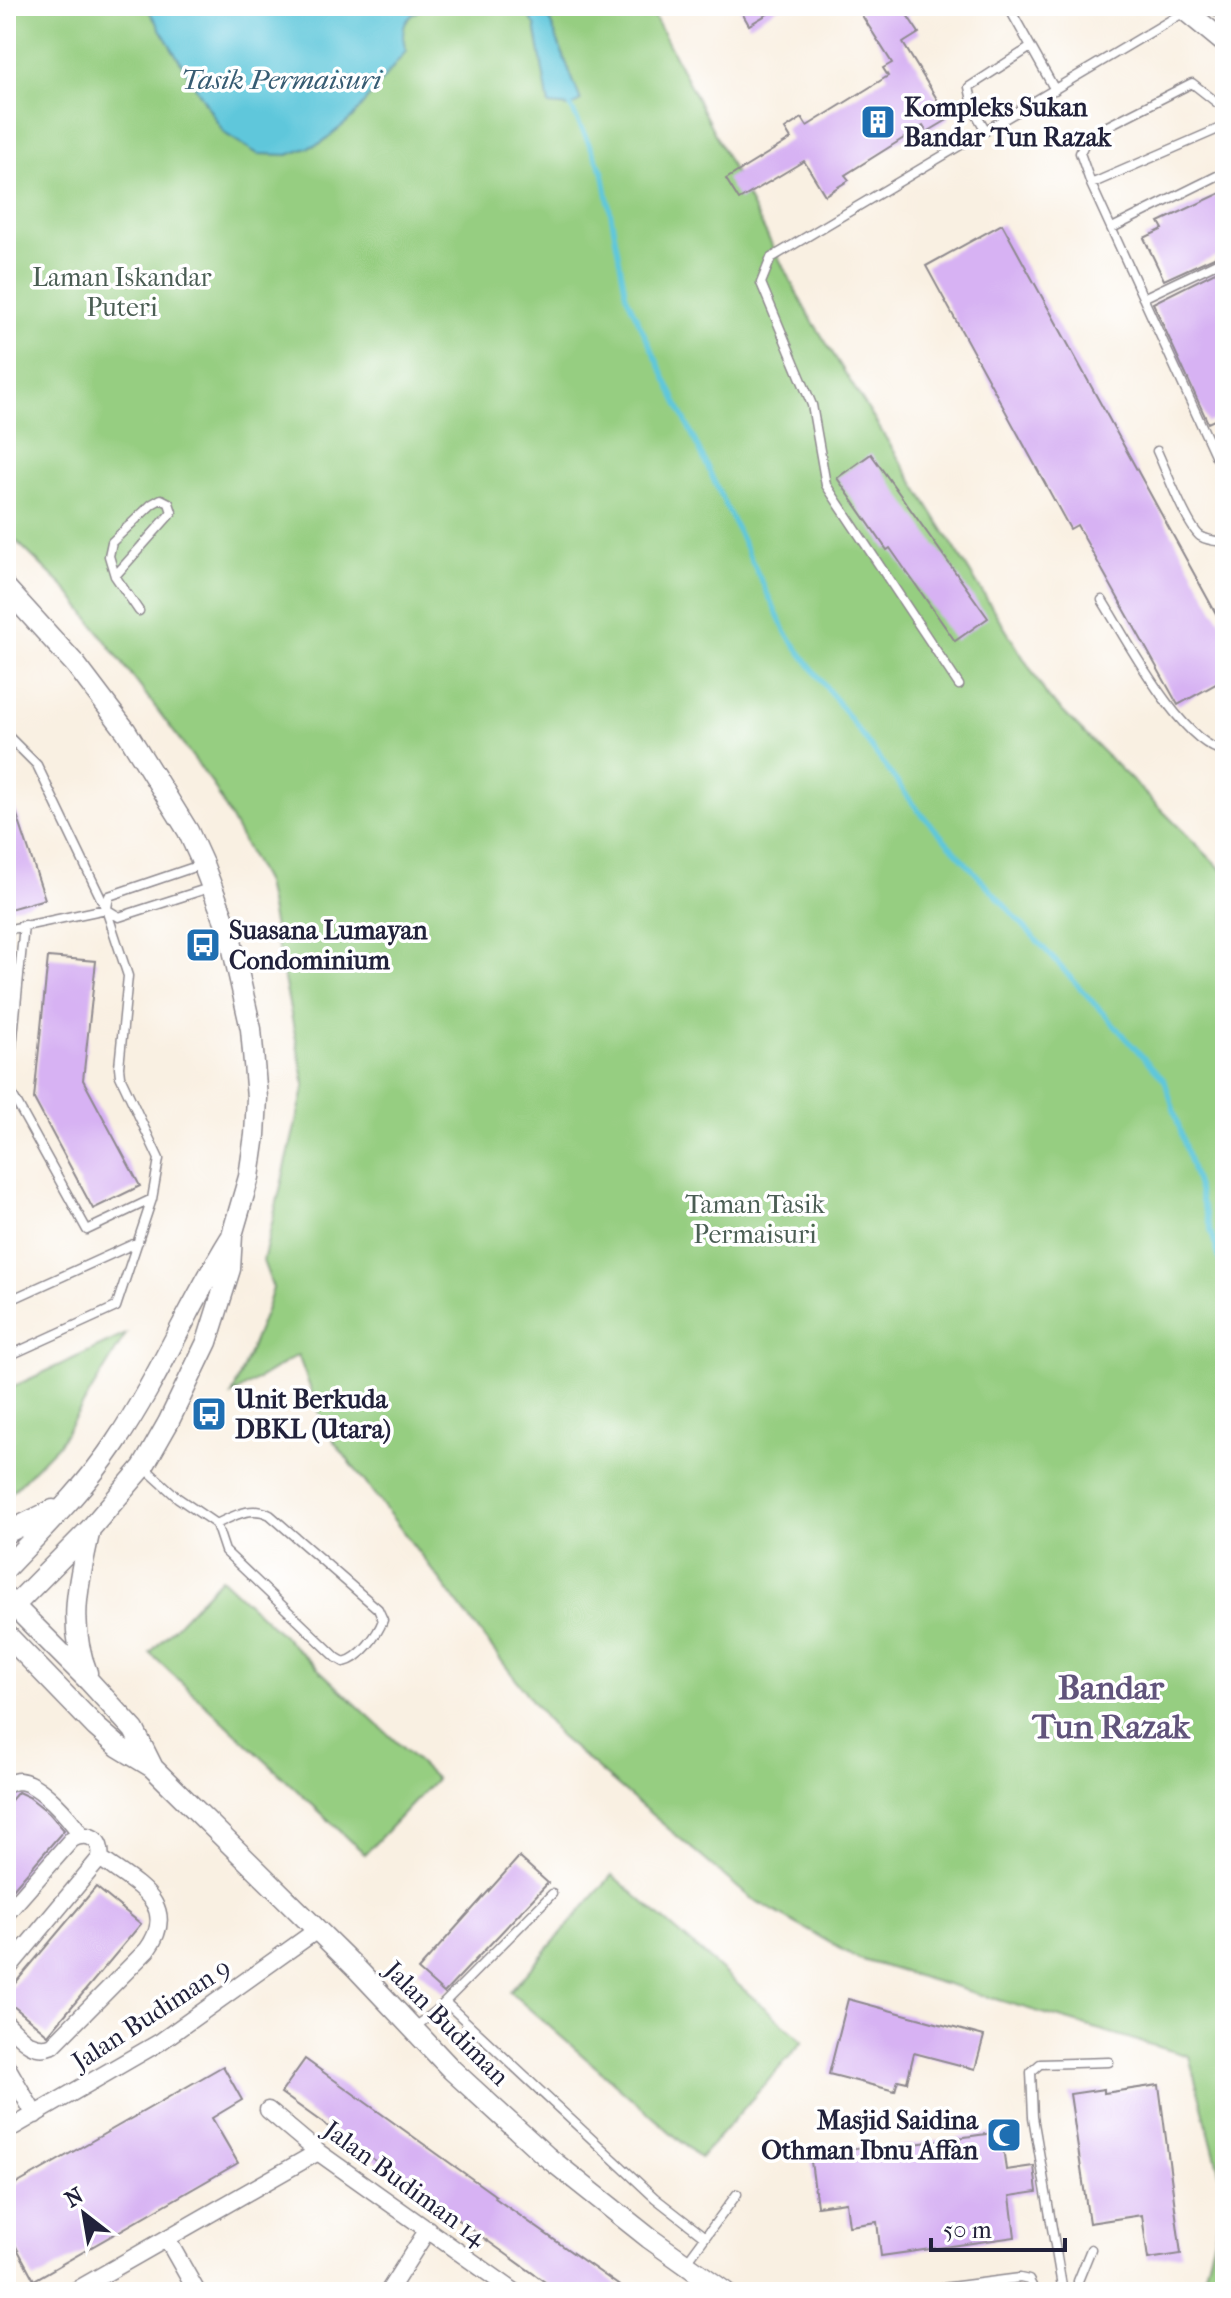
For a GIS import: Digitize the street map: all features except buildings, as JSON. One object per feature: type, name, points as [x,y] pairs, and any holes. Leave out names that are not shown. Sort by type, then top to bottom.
[{"type":"street","points":[[1183,9],[1225,43]]},
{"type":"street","points":[[6,588],[76,665],[126,731],[188,831],[229,932],[251,1029],[257,1098],[249,1177],[232,1235],[230,1269],[207,1342],[168,1423],[143,1467],[90,1529],[9,1606]]},
{"type":"street","points":[[6,1568],[73,1498],[115,1443],[178,1336],[232,1235]]},
{"type":"street","points":[[6,1533],[73,1498]]},
{"type":"street","points":[[89,1681],[77,1647],[75,1619],[76,1592],[90,1529]]},
{"type":"street","name":"Jalan Budiman","points":[[9,1606],[89,1681],[134,1730],[152,1767]]},
{"type":"street","name":"Jalan Budiman","points":[[6,1634],[96,1727],[119,1747],[152,1767],[317,1930],[452,2070],[546,2156],[721,2291]]},
{"type":"street","points":[[6,1785],[19,1781],[40,1791],[70,1818],[81,1835]]},
{"type":"street","points":[[6,1914],[72,1839],[81,1835],[91,1836],[97,1842],[100,1858],[6,1971]]},
{"type":"street","points":[[6,2023],[33,2047],[43,2049],[53,2045],[156,1938],[160,1911],[155,1902],[100,1858]]},
{"type":"street","name":"Jalan Budiman 9","points":[[6,2131],[180,2029],[317,1930]]},
{"type":"street","points":[[6,2065],[35,2115]]},
{"type":"street","name":"Jalan Budiman 14","points":[[268,2110],[318,2152],[515,2292]]},
{"type":"street","points":[[73,2292],[318,2152]]},
{"type":"street","points":[[388,2292],[428,2229]]},
{"type":"street","points":[[167,2239],[197,2292]]},
{"type":"street","points":[[6,2279],[13,2292]]},
{"type":"lane","points":[[1008,6],[1055,90]]},
{"type":"lane","points":[[959,685],[826,485],[812,405],[761,283],[771,258],[1055,90],[1183,9]]},
{"type":"lane","points":[[986,131],[974,110],[969,87],[1031,47]]},
{"type":"lane","points":[[1225,109],[1192,83],[1088,136],[1080,153],[1091,184],[1216,457],[1225,466]]},
{"type":"lane","points":[[1091,184],[1225,126]]},
{"type":"lane","points":[[1112,228],[1225,172]]},
{"type":"lane","points":[[1143,298],[1225,259]]},
{"type":"lane","points":[[1157,451],[1198,535],[1225,542]]},
{"type":"lane","points":[[115,576],[172,512],[169,503],[161,499],[152,504],[112,542],[109,556],[115,576],[139,611]]},
{"type":"lane","points":[[1102,600],[1174,713],[1214,750],[1225,751]]},
{"type":"lane","points":[[6,734],[37,765],[106,909],[128,976],[120,1076],[159,1159],[152,1199],[116,1307],[6,1357]]},
{"type":"lane","points":[[106,909],[109,896],[203,864]]},
{"type":"lane","points":[[6,930],[106,909],[119,917],[212,887]]},
{"type":"lane","points":[[24,925],[7,1089],[87,1230],[152,1199]]},
{"type":"lane","points":[[6,1302],[138,1242]]},
{"type":"lane","points":[[143,1467],[178,1498],[216,1524],[225,1551],[337,1658],[344,1662],[351,1661],[379,1630],[383,1620],[378,1609],[270,1515],[259,1509],[216,1524]]},
{"type":"lane","points":[[414,2029],[552,1894]]},
{"type":"lane","points":[[445,2002],[655,2198],[705,2237]]},
{"type":"lane","points":[[1063,2292],[1033,2117],[1031,2072],[1040,2064],[1109,2062]]},
{"type":"lane","points":[[685,2264],[737,2194]]},
{"type":"lane","points":[[1078,2292],[1078,2281],[1091,2249]]},
{"type":"lane","points":[[911,2292],[1020,2278],[1029,2280],[1035,2292]]},
{"type":"green space","name":"Taman Tasik Permaisuri","points":[[6,6],[649,6],[805,309],[1048,697],[1225,873],[1225,2194],[1189,2056],[859,1959],[749,1897],[559,1736],[326,1431],[298,1355],[232,1395],[273,1288],[263,1261],[305,1085],[265,883],[212,783],[69,592],[6,531]]},
{"type":"green space","points":[[126,1334],[59,1444],[6,1498],[6,1390]]},
{"type":"green space","points":[[221,1578],[436,1779],[365,1854],[150,1653]]},
{"type":"green space","points":[[612,1875],[803,2041],[700,2158],[510,1992]]},
{"type":"green space","points":[[1225,2196],[1225,2292],[1200,2292]]},
{"type":"water","name":"Tasik Permaisuri","points":[[146,6],[427,6],[408,19],[403,35],[406,51],[352,118],[321,143],[288,155],[258,154],[224,133]]},
{"type":"water","points":[[517,6],[549,6],[549,18],[581,101],[571,107],[549,105],[535,25],[527,13]]},
{"type":"waterway","points":[[571,107],[603,172],[626,295],[786,633],[917,809],[1165,1081],[1225,1277]]},
{"type":"place","name":"Kompleks Sukan Bandar Tun Razak","points":[[878,122]]},
{"type":"place","name":"Suasana Lumayan Condominium","points":[[203,945]]},
{"type":"place","name":"Unit Berkuda DBKL (Utara)","points":[[209,1414]]},
{"type":"place","name":"Masjid Saidina Othman Ibnu Affan","points":[[1004,2135]]},
{"type":"district","name":"Bandar Tun Razak","points":[[1111,1706]]},
{"type":"park label","name":"Laman Iskandar Puteri","points":[[122,292]]}]
